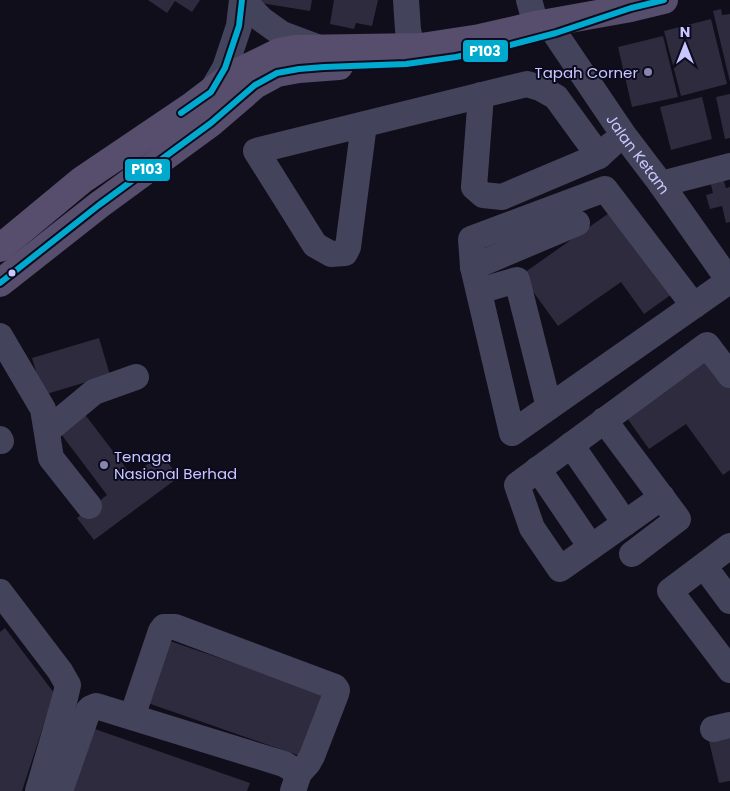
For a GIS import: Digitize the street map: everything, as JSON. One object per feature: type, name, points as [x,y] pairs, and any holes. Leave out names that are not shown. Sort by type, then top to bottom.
[{"type":"main road","points":[[0,283],[99,205],[205,107],[234,74],[279,52],[295,49],[421,46],[480,38],[542,20],[631,8],[664,0]]},
{"type":"main road","points":[[0,248],[82,180],[205,107],[277,74],[316,67],[406,64],[456,57],[503,47],[542,20]]},
{"type":"street","points":[[242,0],[261,19],[282,34],[323,49]]},
{"type":"street","points":[[205,107],[225,68],[239,26],[242,0]]},
{"type":"street","points":[[406,0],[408,30],[412,46]]},
{"type":"street","name":"Jalan Ketam","points":[[542,20],[730,282]]},
{"type":"street","points":[[364,124],[348,247],[345,252],[331,254],[315,245],[256,151],[364,124],[481,95],[527,84],[540,88],[556,97],[599,156]]},
{"type":"street","points":[[481,95],[474,187],[483,195],[502,197],[599,156],[622,134]]},
{"type":"street","points":[[661,184],[730,166]]},
{"type":"street","points":[[694,306],[605,189],[471,240],[476,279],[512,433],[730,282]]},
{"type":"street","points":[[0,237],[44,212]]},
{"type":"street","points":[[476,279],[578,223]]},
{"type":"street","points":[[476,279],[517,280],[549,407]]},
{"type":"street","points":[[0,336],[43,409],[51,458],[89,506]]},
{"type":"street","points":[[662,497],[560,569],[532,528],[517,485],[707,345],[730,375]]},
{"type":"street","points":[[47,431],[94,392],[136,377]]},
{"type":"street","points":[[604,420],[678,519],[632,554]]},
{"type":"street","points":[[571,445],[625,522]]},
{"type":"street","points":[[538,469],[591,547]]},
{"type":"street","points":[[730,546],[670,591],[730,670]]},
{"type":"street","points":[[704,566],[730,602]]},
{"type":"street","points":[[4,606],[60,671],[68,685],[38,791]]},
{"type":"street","points":[[60,791],[88,711],[96,706],[284,764],[296,782],[312,756],[336,690],[335,686],[175,627],[164,627],[132,717]]},
{"type":"building","points":[[148,0],[200,0],[192,12],[175,1],[167,13]]},
{"type":"building","points":[[261,0],[312,0],[310,11],[261,3]]},
{"type":"building","points":[[334,0],[378,0],[372,26],[356,23],[354,29],[330,24]]},
{"type":"building","points":[[721,9],[722,15],[730,14],[730,82],[713,11]]},
{"type":"building","points":[[711,19],[727,84],[681,96],[664,31]]},
{"type":"building","name":"Tapah Corner","points":[[663,36],[678,97],[632,107],[618,47]]},
{"type":"building","points":[[730,94],[730,138],[725,139],[716,97]]},
{"type":"building","points":[[702,97],[712,139],[671,150],[660,107]]},
{"type":"building","points":[[723,178],[726,188],[730,187],[730,222],[726,223],[722,206],[710,209],[706,195],[713,193],[710,181]]},
{"type":"building","points":[[612,211],[672,294],[644,314],[621,282],[558,326],[521,275]]},
{"type":"building","points":[[99,338],[110,375],[43,395],[32,358]]},
{"type":"building","points":[[711,358],[730,384],[730,470],[723,475],[686,424],[649,449],[627,418]]},
{"type":"building","name":"Tenaga Nasional Berhad","points":[[80,408],[132,476],[161,454],[179,477],[94,540],[77,518],[107,495],[55,426]]},
{"type":"building","points":[[5,628],[54,693],[22,791],[0,791],[0,632]]},
{"type":"building","points":[[164,639],[325,694],[303,757],[142,701]]},
{"type":"building","points":[[89,727],[250,783],[247,791],[72,791]]},
{"type":"building","points":[[730,728],[730,781],[719,783],[707,733]]},
{"type":"transit line","name":"P103","points":[[181,113],[211,92],[225,68],[239,26],[242,0]]},
{"type":"transit line","name":"P103","points":[[0,283],[99,205],[211,123],[255,85],[277,73],[324,67],[406,64],[456,57],[556,33],[631,8],[664,0]]},
{"type":"place","name":"Tapah Corner","points":[[648,72]]},
{"type":"place","name":"Tenaga Nasional Berhad","points":[[104,465]]}]
